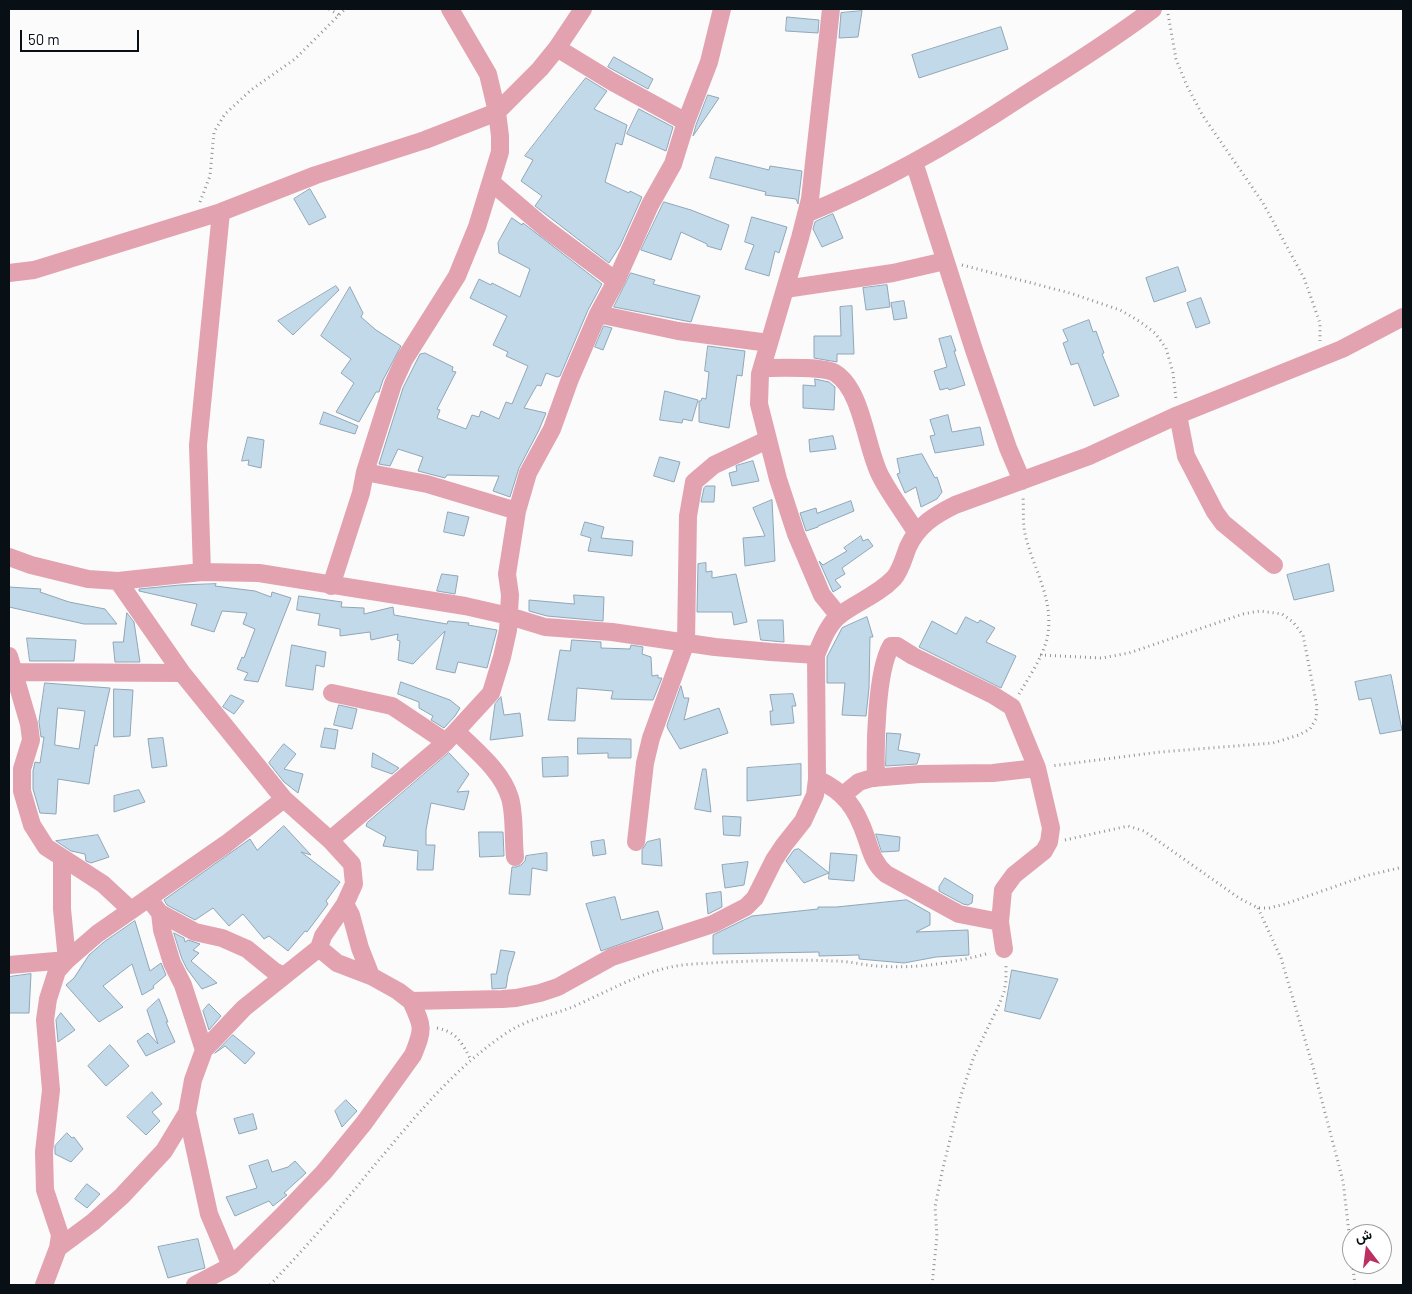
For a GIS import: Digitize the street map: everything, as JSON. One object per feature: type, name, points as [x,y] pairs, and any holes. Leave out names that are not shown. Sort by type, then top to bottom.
[{"type":"street","points":[[331,586],[393,384],[404,360],[457,276],[477,226],[500,152],[497,112],[488,74],[450,9]]},
{"type":"street","points":[[9,274],[34,270],[221,212],[316,175],[425,140],[497,112],[557,48],[583,9]]},
{"type":"street","points":[[330,840],[451,736],[491,693],[502,657],[509,616],[510,596],[507,574],[517,511],[528,473],[552,429],[570,379],[598,314],[616,281],[650,205],[673,164],[708,62],[722,9]]},
{"type":"street","points":[[831,9],[815,158],[806,214],[762,368],[759,404],[778,479],[796,534],[822,595],[839,616]]},
{"type":"street","points":[[806,214],[848,197],[948,144],[1112,40],[1153,9]]},
{"type":"street","points":[[557,48],[611,81],[686,122]]},
{"type":"street","points":[[914,162],[1008,448],[1022,481]]},
{"type":"street","points":[[491,182],[545,228],[616,281]]},
{"type":"street","points":[[202,572],[198,445],[221,212]]},
{"type":"street","points":[[785,289],[893,273],[945,261]]},
{"type":"street","points":[[598,314],[678,331],[769,343]]},
{"type":"street","points":[[411,1001],[502,999],[530,996],[558,986],[612,957],[713,924],[732,916],[746,907],[755,898],[774,860],[803,821],[814,795],[817,779],[816,655],[826,634],[839,616],[870,598],[896,577],[916,532],[927,520],[956,505],[1089,456],[1178,415],[1314,361],[1342,349],[1403,317]]},
{"type":"street","points":[[762,368],[823,370],[835,373],[846,384],[855,400],[881,477],[916,532]]},
{"type":"street","points":[[1178,415],[1186,456],[1215,512],[1223,523],[1274,565]]},
{"type":"street","points":[[636,842],[645,764],[651,738],[686,642],[688,516],[694,482],[714,465],[767,440]]},
{"type":"street","points":[[365,472],[427,484],[517,511]]},
{"type":"street","points":[[9,557],[31,565],[88,579],[118,581],[202,572],[259,573],[331,586],[456,604],[509,616],[545,627],[612,632],[762,652],[816,655]]},
{"type":"street","points":[[58,1248],[93,1222],[133,1185],[164,1151],[188,1113],[194,1080],[204,1050],[244,1008],[319,948],[323,936],[345,904],[354,884],[352,864],[330,840],[284,799],[182,673],[118,581]]},
{"type":"street","points":[[876,778],[879,703],[884,667],[891,646],[897,646],[1012,707],[1037,768],[1051,828],[1049,842],[1044,851],[1014,875],[1003,890],[1000,922],[1004,949]]},
{"type":"street","points":[[131,910],[103,884],[46,847],[32,825],[22,791],[22,769],[31,740],[29,724],[11,664],[182,673]]},
{"type":"street","points":[[332,693],[392,706],[451,736],[492,766],[506,787],[510,800],[515,857]]},
{"type":"street","points":[[843,795],[859,782],[876,778],[920,774],[993,774],[1037,768]]},
{"type":"street","points":[[817,779],[833,786],[843,795],[857,814],[873,859],[886,874],[959,914],[1000,922]]},
{"type":"street","points":[[44,1285],[58,1248],[60,1235],[45,1190],[44,1178],[44,1152],[51,1090],[45,1020],[48,999],[57,971],[97,934],[131,910],[154,906],[226,844],[284,799]]},
{"type":"street","points":[[62,858],[62,909],[67,960]]},
{"type":"street","points":[[345,904],[351,915],[360,948],[371,976]]},
{"type":"street","points":[[154,906],[195,932],[222,938],[247,949],[274,971],[284,976]]},
{"type":"street","points":[[154,906],[204,1050]]},
{"type":"street","points":[[195,1285],[231,1266],[324,1172],[364,1123],[413,1055],[422,1025],[411,1001],[398,991],[371,976],[337,963],[319,948]]},
{"type":"street","points":[[9,965],[67,960]]},
{"type":"street","points":[[188,1113],[209,1214],[231,1266]]},
{"type":"path","points":[[329,9],[339,15]]},
{"type":"path","points":[[184,222],[202,201],[210,176],[214,132],[225,114],[251,90],[295,59],[345,9]]},
{"type":"path","points":[[1167,9],[1176,59],[1187,86],[1203,116],[1262,203],[1304,278],[1320,323],[1321,337],[1314,361]]},
{"type":"path","points":[[945,261],[1070,293],[1120,310],[1138,321],[1155,334],[1166,348],[1173,373],[1178,415]]},
{"type":"path","points":[[1012,707],[1047,639],[1049,617],[1044,587],[1026,537],[1022,481]]},
{"type":"path","points":[[1037,768],[1133,755],[1273,743],[1299,735],[1310,729],[1316,719],[1317,707],[1304,635],[1294,622],[1282,614],[1260,611],[1243,614],[1129,653],[1102,658],[1040,655]]},
{"type":"path","points":[[1049,842],[1078,838],[1128,826],[1135,828],[1144,831],[1239,898],[1258,908],[1269,908],[1285,904],[1365,876],[1403,867]]},
{"type":"path","points":[[1258,908],[1281,958],[1313,1067],[1343,1181],[1355,1285]]},
{"type":"path","points":[[270,1285],[334,1215],[426,1104],[455,1073],[494,1041],[522,1023],[578,1004],[627,980],[675,965],[792,960],[838,961],[878,966],[928,966],[950,963],[1004,949],[1007,966],[1004,992],[974,1056],[961,1095],[942,1172],[936,1208],[937,1236],[932,1285]]},
{"type":"path","points":[[422,1025],[448,1030],[460,1041],[471,1060]]},
{"type":"building","points":[[862,11],[858,37],[839,38],[841,13]]},
{"type":"building","points":[[787,17],[819,20],[818,33],[786,31]]},
{"type":"building","points":[[1001,27],[1008,49],[919,78],[912,55]]},
{"type":"building","points":[[614,57],[653,79],[648,89],[608,67]]},
{"type":"building","points":[[586,78],[607,91],[594,109],[627,125],[622,145],[616,143],[605,182],[642,197],[620,246],[609,263],[535,206],[542,196],[521,181],[533,160],[525,156]]},
{"type":"building","points":[[708,95],[719,98],[693,136],[696,125]]},
{"type":"building","points":[[639,109],[673,127],[666,151],[627,134]]},
{"type":"building","points":[[716,157],[769,170],[770,166],[802,171],[798,204],[796,199],[765,195],[766,192],[710,178]]},
{"type":"building","points":[[310,189],[326,217],[309,225],[294,199]]},
{"type":"building","points":[[664,202],[729,225],[721,250],[707,246],[707,244],[681,232],[671,260],[641,250]]},
{"type":"building","points":[[833,214],[843,238],[822,247],[813,229],[815,222]]},
{"type":"building","points":[[752,217],[787,227],[779,253],[775,251],[769,276],[745,269],[754,245],[745,242]]},
{"type":"building","points":[[512,218],[522,225],[523,223],[602,284],[588,310],[560,376],[557,377],[546,373],[541,386],[537,385],[524,408],[546,413],[519,468],[510,497],[493,491],[499,476],[447,475],[445,478],[418,471],[423,457],[398,449],[390,466],[379,464],[403,388],[420,354],[425,353],[453,367],[452,371],[456,372],[437,409],[440,410],[437,418],[466,429],[472,415],[479,417],[481,411],[499,419],[506,402],[512,404],[528,366],[506,356],[508,352],[493,345],[507,316],[470,298],[479,279],[491,285],[492,283],[520,297],[530,269],[499,253],[498,243]]},
{"type":"building","points":[[1178,267],[1186,291],[1154,302],[1146,278]]},
{"type":"building","points":[[631,273],[655,280],[653,284],[700,296],[691,322],[614,307]]},
{"type":"building","points":[[887,285],[890,307],[866,310],[863,288]]},
{"type":"building","points":[[336,286],[339,290],[293,335],[278,321]]},
{"type":"building","points":[[350,287],[363,313],[361,317],[376,330],[401,346],[383,380],[379,392],[376,392],[359,422],[336,412],[354,383],[341,373],[351,359],[321,336]]},
{"type":"building","points":[[1201,298],[1210,323],[1196,328],[1187,303]]},
{"type":"building","points":[[904,301],[907,318],[894,320],[891,303]]},
{"type":"building","points":[[852,306],[854,354],[837,354],[837,362],[814,358],[814,336],[841,336],[840,307]]},
{"type":"building","points":[[1089,320],[1093,332],[1096,331],[1104,353],[1102,354],[1119,396],[1094,406],[1078,363],[1071,365],[1063,343],[1068,341],[1063,330]]},
{"type":"building","points":[[604,326],[612,328],[603,350],[595,347]]},
{"type":"building","points":[[951,336],[965,385],[949,390],[948,388],[940,390],[934,371],[947,367],[939,339]]},
{"type":"building","points":[[708,346],[745,351],[742,376],[737,375],[729,428],[699,422],[699,401],[702,398],[706,399],[709,372],[705,371]]},
{"type":"building","points":[[815,379],[829,382],[835,387],[834,410],[803,408],[803,385],[815,386]]},
{"type":"building","points":[[665,391],[698,400],[692,421],[683,419],[682,423],[660,420]]},
{"type":"building","points":[[324,412],[358,426],[355,434],[320,424]]},
{"type":"building","points":[[948,415],[952,432],[980,427],[984,445],[935,453],[930,436],[935,435],[930,420]]},
{"type":"building","points":[[833,436],[836,449],[810,452],[809,440]]},
{"type":"building","points":[[248,437],[264,440],[261,468],[248,465],[249,460],[242,461]]},
{"type":"building","points":[[922,454],[935,478],[937,477],[942,492],[937,499],[921,507],[916,487],[905,493],[897,474],[900,473],[897,459]]},
{"type":"building","points":[[660,457],[680,462],[674,482],[654,476]]},
{"type":"building","points":[[753,461],[759,481],[732,486],[729,473],[737,471],[736,466]]},
{"type":"building","points":[[706,486],[715,486],[714,502],[701,502]]},
{"type":"building","points":[[772,500],[775,561],[745,566],[743,538],[765,536],[753,508]]},
{"type":"building","points":[[851,501],[854,511],[806,531],[800,513],[816,508],[817,513]]},
{"type":"building","points":[[448,512],[469,517],[464,536],[444,532]]},
{"type":"building","points":[[585,522],[604,527],[601,538],[633,541],[632,556],[588,551],[591,538],[581,535]]},
{"type":"building","points":[[861,536],[863,541],[868,539],[873,546],[842,568],[845,574],[835,580],[841,587],[833,592],[819,561],[823,565],[847,551],[844,548]]},
{"type":"building","points":[[706,563],[706,572],[712,571],[712,578],[736,574],[747,622],[734,625],[732,612],[697,612],[698,564]]},
{"type":"building","points":[[1329,564],[1334,591],[1294,600],[1287,575]]},
{"type":"building","points":[[442,574],[458,576],[455,594],[437,591]]},
{"type":"building","points":[[216,584],[215,586],[255,591],[271,597],[272,592],[291,598],[258,682],[244,680],[248,673],[237,669],[242,657],[244,658],[255,629],[243,624],[247,613],[222,611],[214,632],[191,625],[197,604],[139,591],[139,589],[180,585]]},
{"type":"building","points":[[9,587],[41,589],[40,592],[69,602],[105,609],[117,624],[84,624],[9,607]]},
{"type":"building","points":[[574,595],[604,597],[603,621],[547,616],[529,611],[529,600],[574,604]]},
{"type":"building","points":[[299,596],[342,602],[341,607],[364,608],[364,614],[393,607],[394,615],[447,624],[448,621],[469,623],[468,625],[497,630],[487,668],[458,662],[455,673],[436,669],[445,631],[413,664],[398,660],[400,641],[397,640],[398,634],[371,640],[370,632],[340,636],[340,629],[318,625],[320,614],[297,610]]},
{"type":"building","points":[[127,613],[134,622],[140,662],[115,662],[113,642],[123,642]]},
{"type":"building","points":[[867,617],[873,637],[870,637],[869,688],[866,716],[842,715],[845,683],[827,683],[827,657],[842,628]]},
{"type":"building","points":[[966,617],[978,623],[980,620],[995,628],[986,642],[1016,656],[1001,688],[919,647],[932,621],[956,634]]},
{"type":"building","points":[[758,620],[783,620],[784,642],[761,640]]},
{"type":"building","points":[[27,638],[76,640],[74,661],[30,661]]},
{"type":"building","points":[[572,640],[601,642],[601,648],[630,649],[631,645],[643,647],[642,654],[651,657],[652,676],[658,675],[658,678],[662,678],[653,700],[611,699],[613,691],[577,688],[575,721],[548,720],[560,650],[570,651]]},
{"type":"building","points":[[292,645],[326,652],[324,667],[316,665],[313,690],[286,686]]},
{"type":"building","points":[[1391,675],[1402,730],[1380,734],[1371,698],[1359,700],[1355,682]]},
{"type":"building","points":[[401,682],[450,700],[460,708],[444,728],[431,720],[433,716],[419,708],[419,702],[398,694]]},
{"type":"building","points":[[45,683],[110,688],[97,746],[95,745],[89,784],[58,779],[56,814],[40,813],[33,789],[33,771],[35,762],[40,763],[44,737],[41,737],[39,722]],"holes":[[[58,708],[85,711],[79,749],[55,745]]]},
{"type":"building","points":[[681,686],[684,698],[689,698],[684,720],[719,708],[728,733],[680,749],[667,726]]},
{"type":"building","points":[[114,689],[133,690],[130,736],[114,737]]},
{"type":"building","points":[[793,694],[796,706],[792,706],[794,723],[771,725],[770,711],[773,711],[770,695]]},
{"type":"building","points":[[231,695],[244,701],[234,714],[223,707]]},
{"type":"building","points":[[501,697],[504,715],[520,713],[523,736],[490,740],[495,704]]},
{"type":"building","points":[[339,705],[357,709],[352,729],[334,725]]},
{"type":"building","points":[[325,728],[338,730],[335,749],[321,747]]},
{"type":"building","points":[[887,733],[901,734],[898,750],[920,754],[917,764],[886,766]]},
{"type":"building","points":[[163,738],[167,766],[152,768],[148,739]]},
{"type":"building","points":[[578,738],[631,739],[631,758],[608,758],[608,753],[578,754]]},
{"type":"building","points":[[284,744],[296,754],[284,769],[303,774],[298,793],[284,782],[269,763]]},
{"type":"building","points":[[373,753],[399,768],[392,774],[372,767]]},
{"type":"building","points":[[449,753],[469,774],[457,792],[469,791],[464,810],[431,803],[426,830],[426,845],[435,845],[433,870],[417,870],[418,851],[383,846],[386,837],[366,826],[367,823]]},
{"type":"building","points":[[568,757],[568,776],[543,777],[542,758]]},
{"type":"building","points":[[801,764],[801,795],[747,801],[747,768]]},
{"type":"building","points":[[703,769],[706,769],[711,812],[695,809]]},
{"type":"building","points":[[139,790],[145,802],[114,812],[114,796]]},
{"type":"building","points":[[723,816],[741,817],[740,836],[724,835]]},
{"type":"building","points":[[284,826],[311,855],[301,852],[340,882],[326,901],[328,904],[307,932],[305,931],[288,951],[269,936],[264,939],[243,914],[229,926],[213,908],[195,920],[167,905],[164,900],[250,839],[257,850]]},
{"type":"building","points":[[479,832],[503,832],[504,856],[480,857]]},
{"type":"building","points":[[876,834],[900,837],[899,851],[882,852]]},
{"type":"building","points":[[98,835],[109,857],[91,863],[86,861],[85,854],[71,851],[56,841]]},
{"type":"building","points":[[660,839],[662,866],[642,864],[642,850],[647,842]]},
{"type":"building","points":[[604,840],[606,854],[593,856],[591,842]]},
{"type":"building","points":[[799,849],[829,873],[804,883],[786,861],[794,850]]},
{"type":"building","points":[[547,853],[547,871],[532,868],[530,895],[509,894],[512,867],[521,865],[525,861],[526,856]]},
{"type":"building","points":[[831,853],[857,855],[854,881],[829,879]]},
{"type":"building","points":[[748,862],[744,885],[725,888],[722,865]]},
{"type":"building","points":[[945,878],[973,895],[972,903],[968,905],[963,904],[939,891],[939,887]]},
{"type":"building","points":[[721,892],[722,907],[708,914],[706,894]]},
{"type":"building","points":[[615,897],[621,920],[658,911],[663,929],[601,951],[586,904]]},
{"type":"building","points":[[907,900],[930,913],[930,925],[916,932],[968,930],[969,955],[936,957],[904,963],[859,959],[859,955],[819,956],[819,952],[713,954],[713,935],[752,916],[818,909],[818,907]]},
{"type":"building","points":[[135,921],[150,971],[161,963],[166,975],[153,986],[154,988],[142,995],[132,964],[103,986],[123,1007],[99,1022],[66,985],[74,978],[89,955],[104,942]]},
{"type":"building","points":[[174,933],[184,938],[185,942],[188,940],[200,944],[193,950],[199,953],[191,961],[217,983],[202,989],[182,959]]},
{"type":"building","points":[[501,950],[515,952],[506,988],[492,989],[491,974],[496,974]]},
{"type":"building","points":[[1012,970],[1058,979],[1040,1019],[1005,1011]]},
{"type":"building","points":[[31,974],[29,1013],[9,1013],[9,977]]},
{"type":"building","points":[[159,999],[175,1042],[146,1056],[137,1041],[148,1033],[158,1044],[147,1010]]},
{"type":"building","points":[[209,1004],[221,1016],[209,1030],[203,1011]]},
{"type":"building","points":[[61,1013],[75,1030],[58,1042],[56,1020]]},
{"type":"building","points":[[233,1035],[255,1053],[245,1064],[225,1046],[215,1053]]},
{"type":"building","points":[[110,1045],[129,1066],[106,1086],[88,1066]]},
{"type":"building","points":[[152,1092],[162,1104],[152,1112],[160,1121],[146,1135],[127,1117]]},
{"type":"building","points":[[346,1100],[357,1111],[342,1127],[335,1111]]},
{"type":"building","points":[[253,1114],[257,1129],[239,1134],[234,1119]]},
{"type":"building","points":[[67,1133],[72,1138],[74,1137],[83,1149],[71,1162],[55,1154],[55,1146]]},
{"type":"building","points":[[268,1160],[272,1172],[288,1167],[295,1161],[306,1173],[284,1193],[287,1195],[273,1206],[269,1201],[235,1216],[226,1197],[257,1188],[249,1166]]},
{"type":"building","points":[[87,1184],[100,1194],[87,1208],[75,1199]]},
{"type":"building","points":[[198,1239],[205,1268],[168,1278],[158,1247]]}]
